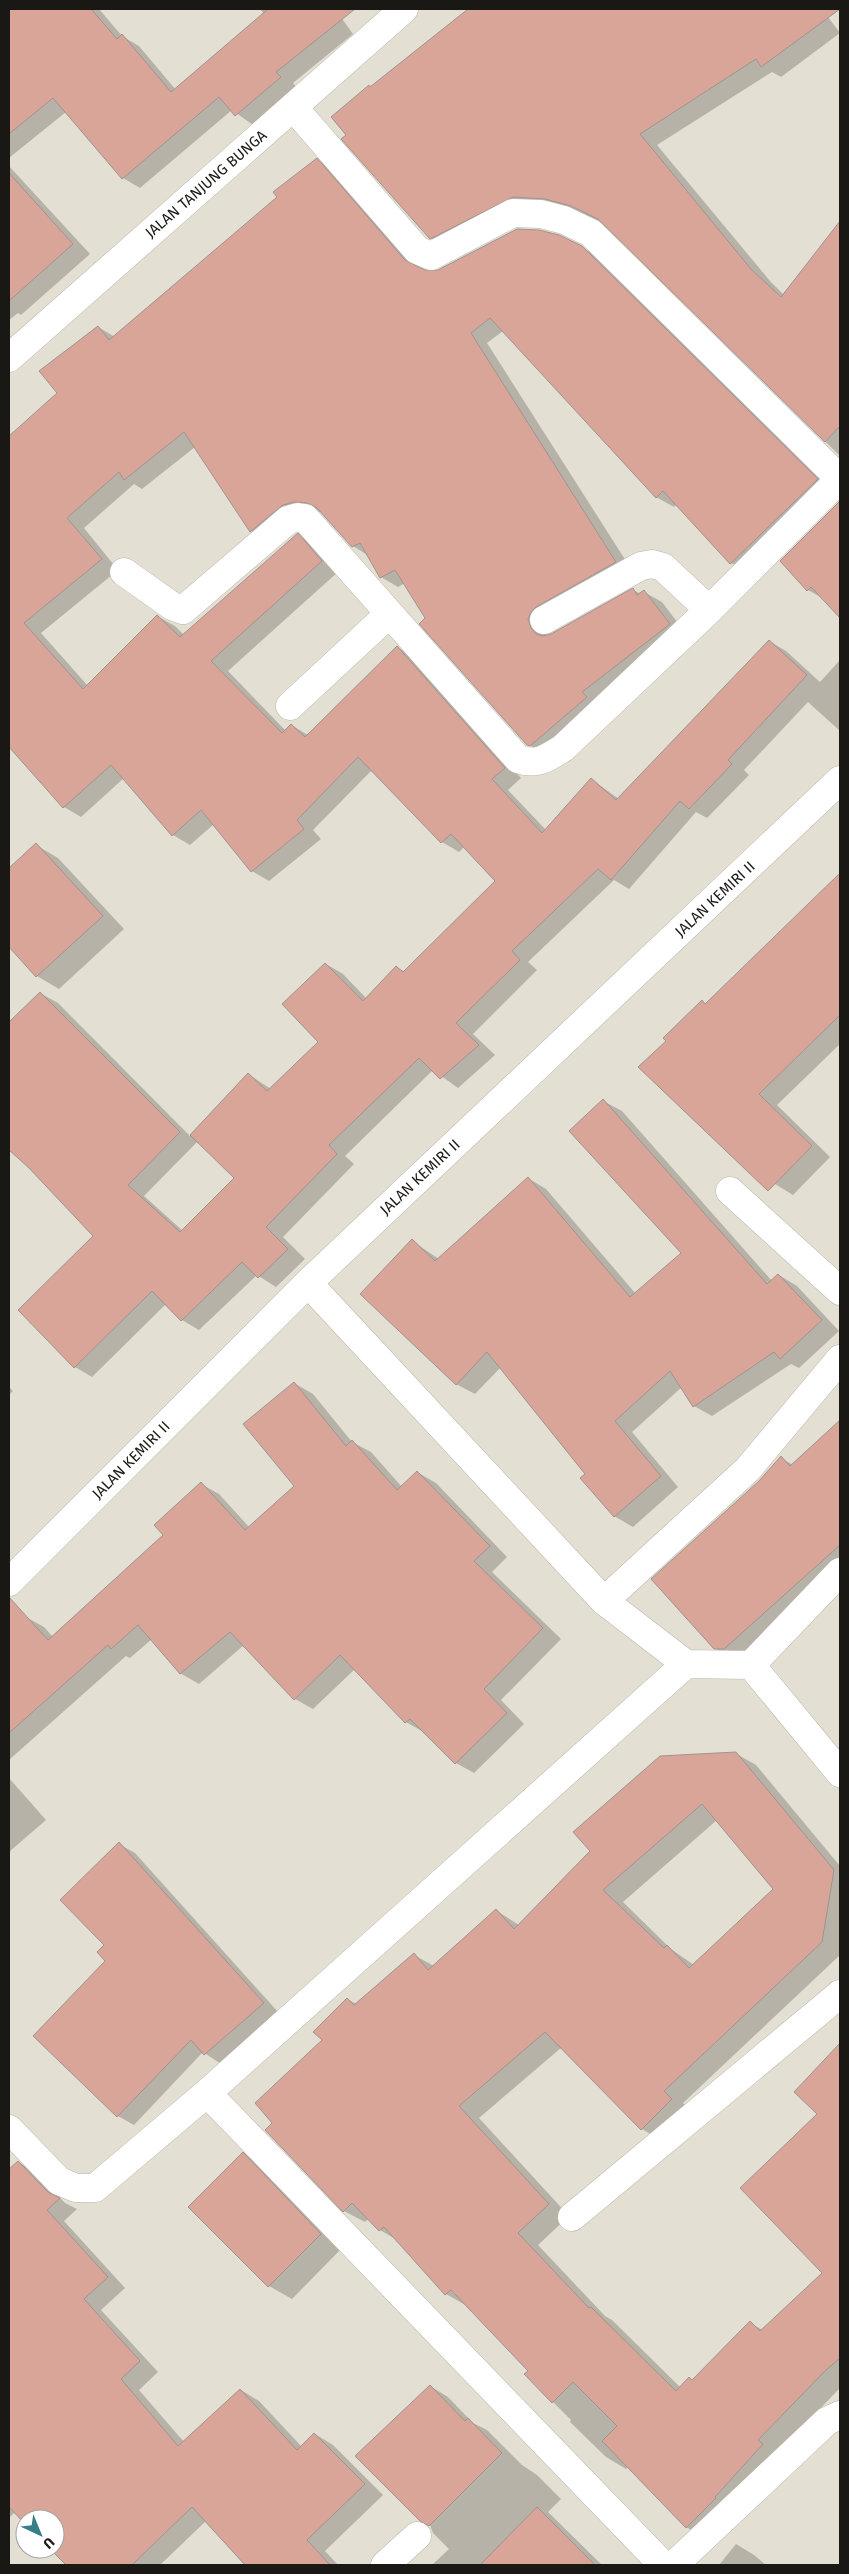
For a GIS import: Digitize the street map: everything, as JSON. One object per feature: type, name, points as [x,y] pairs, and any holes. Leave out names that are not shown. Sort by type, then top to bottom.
[{"type":"street","name":"JALAN TANJUNG BUNGA","points":[[9,358],[404,9]]},
{"type":"street","points":[[124,572],[172,606],[183,610],[288,520],[298,517],[305,518],[518,759],[528,763],[542,762],[562,748],[709,610],[840,479],[591,233],[564,220],[541,214],[513,213],[430,256],[417,250],[293,107]]},
{"type":"street","points":[[544,620],[641,566],[652,564],[663,567],[709,610]]},
{"type":"street","points":[[290,706],[389,614]]},
{"type":"street","name":"JALAN KEMIRI II","points":[[9,1582],[308,1283],[840,780]]},
{"type":"street","points":[[730,1191],[840,1291]]},
{"type":"street","points":[[308,1283],[604,1601],[686,1664],[751,1665],[840,1572]]},
{"type":"street","points":[[604,1601],[748,1469],[840,1359]]},
{"type":"street","points":[[9,2129],[59,2181],[76,2188],[95,2188],[207,2093],[686,1664]]},
{"type":"street","points":[[751,1665],[840,1773]]},
{"type":"street","points":[[572,2217],[840,1994]]},
{"type":"street","points":[[207,2093],[663,2565]]},
{"type":"street","points":[[674,2565],[827,2421],[840,2415]]},
{"type":"street","points":[[385,2565],[417,2536]]},
{"type":"building","points":[[9,9],[91,9],[117,39],[122,34],[171,92],[268,9],[355,9],[276,72],[281,77],[235,116],[219,97],[122,179],[53,98],[9,134]]},
{"type":"building","points":[[468,9],[840,9],[761,67],[756,59],[640,134],[751,269],[781,297],[840,221],[840,426],[825,442],[598,219],[571,206],[545,199],[513,197],[430,239],[341,139],[346,135],[331,117],[369,85],[370,87]]},
{"type":"building","points":[[317,158],[405,260],[425,270],[438,270],[517,229],[539,230],[559,235],[582,246],[818,479],[730,564],[663,491],[656,498],[490,318],[471,333],[616,562],[536,607],[528,619],[531,628],[536,634],[543,636],[551,634],[633,588],[637,595],[644,590],[670,624],[582,692],[587,697],[530,746],[527,745],[419,624],[425,618],[395,570],[380,578],[360,543],[352,547],[317,508],[307,503],[294,502],[283,505],[250,532],[184,432],[124,480],[119,472],[67,518],[102,559],[24,623],[83,689],[157,615],[180,637],[298,533],[322,561],[211,661],[282,733],[291,724],[305,737],[397,646],[505,768],[492,779],[542,833],[591,778],[616,800],[769,640],[807,675],[728,760],[732,764],[689,809],[680,801],[611,880],[598,869],[512,951],[520,960],[456,1023],[479,1045],[440,1079],[419,1058],[329,1145],[337,1154],[266,1227],[288,1249],[258,1278],[242,1262],[181,1321],[152,1291],[74,1368],[18,1310],[93,1236],[29,1168],[9,1150],[9,1022],[40,992],[180,1132],[128,1185],[180,1232],[234,1178],[190,1135],[248,1073],[267,1091],[318,1042],[282,1004],[325,963],[363,1001],[396,966],[403,972],[495,881],[451,834],[441,843],[358,757],[297,820],[304,829],[251,872],[201,810],[172,836],[111,765],[63,808],[9,747],[9,436],[57,393],[39,371],[98,326],[109,340],[277,197],[273,192]]},
{"type":"building","points":[[9,173],[73,244],[9,301]]},
{"type":"building","points":[[840,501],[840,618],[811,587],[807,591],[780,561]]},
{"type":"building","points":[[36,843],[103,916],[36,977],[9,947],[9,868]]},
{"type":"building","points":[[840,873],[840,1015],[759,1094],[812,1146],[768,1191],[638,1067],[666,1041],[663,1038],[702,1000],[705,1004]]},
{"type":"building","points":[[603,1099],[767,1284],[778,1274],[822,1320],[780,1359],[774,1352],[693,1407],[670,1371],[615,1421],[661,1476],[614,1517],[580,1478],[585,1474],[487,1352],[456,1385],[360,1294],[412,1239],[435,1261],[528,1177],[630,1297],[681,1253],[569,1131]]},
{"type":"building","points":[[294,1382],[346,1446],[352,1440],[397,1490],[417,1471],[490,1546],[474,1561],[543,1628],[484,1689],[507,1713],[455,1764],[410,1719],[405,1723],[340,1655],[294,1700],[230,1632],[180,1674],[138,1625],[111,1649],[108,1645],[9,1733],[9,1597],[48,1640],[163,1535],[154,1525],[201,1482],[245,1530],[294,1486],[243,1424]]},
{"type":"building","points":[[840,1420],[840,1545],[724,1649],[714,1649],[651,1579],[759,1481],[781,1456],[790,1466]]},
{"type":"building","points":[[736,1752],[834,1870],[822,1942],[664,2091],[672,2099],[641,2130],[545,2032],[459,2106],[549,2204],[518,2233],[589,2308],[591,2307],[676,2391],[689,2377],[692,2380],[750,2321],[760,2331],[822,2273],[740,2188],[817,2114],[794,2092],[840,2043],[840,2358],[758,2440],[763,2444],[716,2498],[686,2528],[602,2441],[617,2426],[573,2382],[552,2403],[524,2374],[528,2371],[451,2290],[445,2295],[384,2227],[379,2231],[352,2203],[343,2212],[265,2130],[272,2123],[255,2103],[322,2040],[313,2032],[347,1998],[354,2005],[414,1953],[428,1970],[496,1909],[514,1929],[590,1851],[573,1832],[660,1756]],"holes":[[[702,1804],[773,1889],[689,1968],[667,1945],[664,1948],[603,1890]]]},
{"type":"building","points":[[119,1842],[264,2003],[204,2055],[191,2040],[117,2117],[33,2036],[105,1961],[97,1952],[104,1945],[60,1900]]},
{"type":"building","points":[[243,2152],[321,2234],[268,2287],[188,2207]]},
{"type":"building","points":[[18,2161],[48,2192],[60,2198],[47,2210],[108,2277],[84,2299],[140,2361],[121,2379],[178,2446],[240,2389],[297,2450],[314,2433],[365,2484],[307,2540],[330,2565],[245,2565],[192,2507],[132,2565],[66,2565],[60,2559],[65,2559],[65,2509],[15,2509],[15,2513],[9,2507],[9,2169]]},
{"type":"building","points":[[430,2385],[465,2421],[468,2418],[502,2453],[429,2526],[420,2521],[355,2456]]},
{"type":"building","points":[[537,2507],[595,2565],[480,2565]]}]
